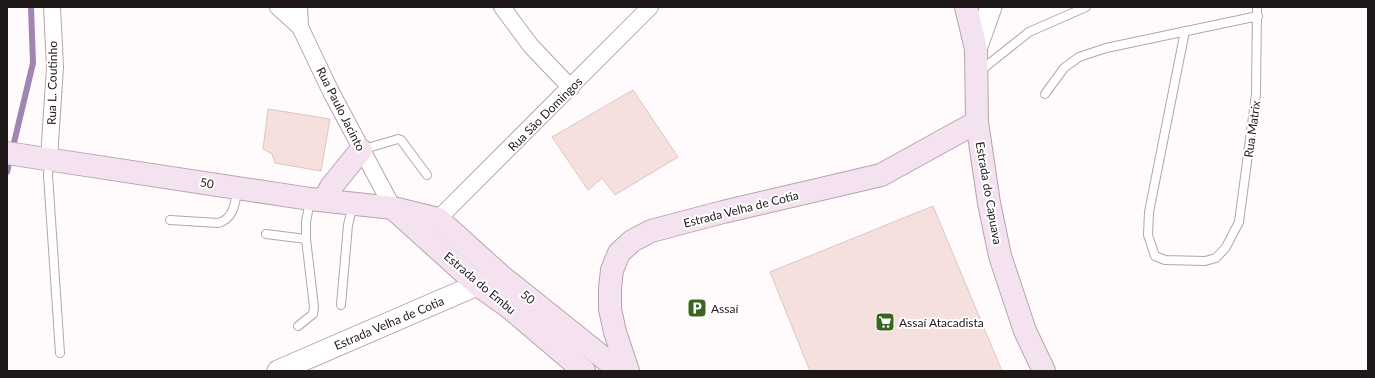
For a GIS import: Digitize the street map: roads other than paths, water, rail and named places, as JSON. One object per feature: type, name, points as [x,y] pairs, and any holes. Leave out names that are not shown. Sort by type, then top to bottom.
[{"type":"main road","name":"Estrada do Capuava","points":[[966,7],[976,49],[977,122],[989,203],[1000,256],[1025,331],[1044,371]]},
{"type":"main road","name":"Estrada Velha de Cotia","points":[[628,371],[615,332],[610,309],[610,288],[612,270],[617,259],[620,253],[632,241],[651,232],[723,212],[880,175],[977,122]]},
{"type":"main road","points":[[317,200],[361,150]]},
{"type":"main road","name":"50","points":[[14,154],[50,158],[317,200],[394,208]]},
{"type":"main road","points":[[394,208],[438,219]]},
{"type":"main road","name":"Estrada do Embu","points":[[394,208],[478,285],[510,308],[584,371]]},
{"type":"main road","name":"50","points":[[438,219],[500,275],[620,371]]},
{"type":"street","name":"Rua L. Coutinho","points":[[50,158],[55,67],[52,7]]},
{"type":"street","points":[[278,7],[300,27]]},
{"type":"street","name":"Rua Paulo Jacinto","points":[[299,7],[300,27],[361,150],[394,208]]},
{"type":"street","points":[[502,7],[531,46],[571,88]]},
{"type":"street","name":"Rua São Domingos","points":[[438,219],[571,88],[650,7]]},
{"type":"street","points":[[976,49],[991,7]]},
{"type":"street","name":"Estrada Velha de Cotia","points":[[278,371],[500,275]]},
{"type":"lane","points":[[976,74],[1029,32],[1086,7]]},
{"type":"lane","points":[[1045,94],[1064,68],[1080,57],[1106,48],[1185,31],[1258,11]]},
{"type":"lane","name":"Rua Matrix","points":[[1185,31],[1149,212],[1148,235],[1155,256],[1165,260],[1205,261],[1216,258],[1226,247],[1239,222],[1256,94],[1258,11]]},
{"type":"lane","points":[[361,150],[398,139],[401,140],[427,175]]},
{"type":"lane","points":[[50,158],[48,175],[60,353]]},
{"type":"lane","points":[[170,220],[218,223],[225,221],[229,218],[234,208],[238,188]]},
{"type":"lane","points":[[298,326],[313,314],[314,308],[306,239],[306,222],[317,200]]},
{"type":"lane","points":[[341,305],[348,225],[353,204]]},
{"type":"lane","points":[[266,234],[306,239]]},
{"type":"waterway","points":[[7,172],[33,63],[31,7]]},
{"type":"place","name":"Assaí","points":[[697,308]]},
{"type":"place","name":"Assaí Atacadista","points":[[885,322]]}]
